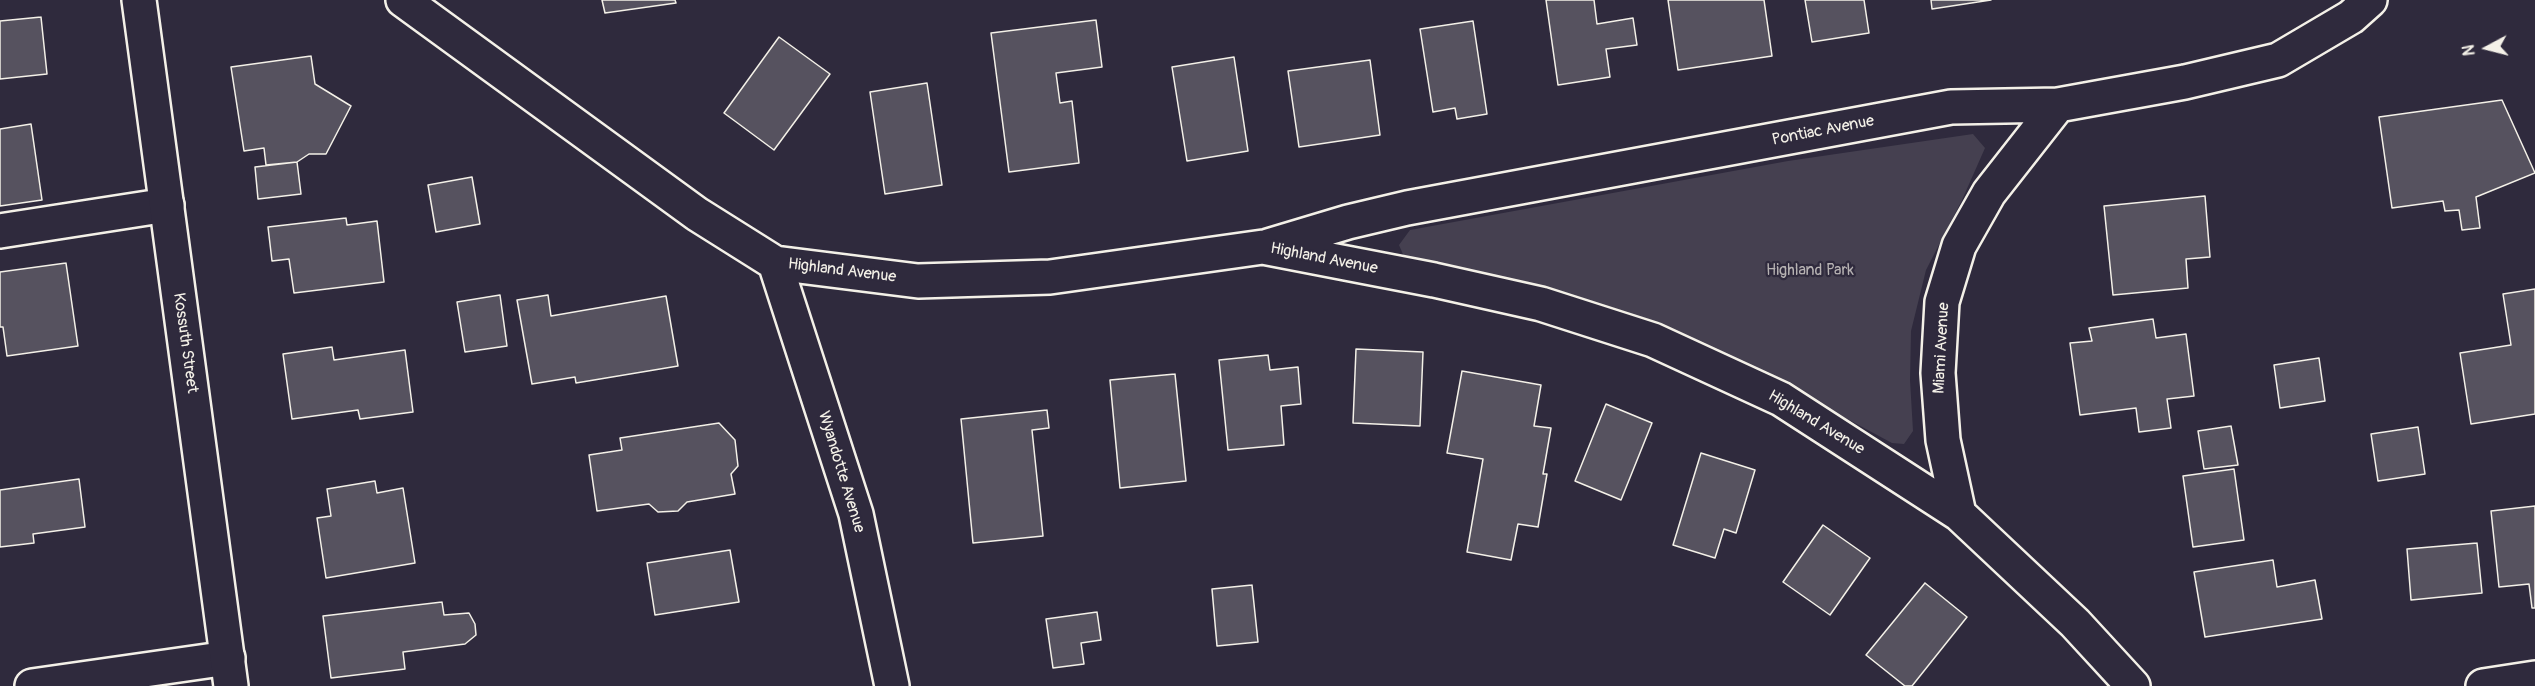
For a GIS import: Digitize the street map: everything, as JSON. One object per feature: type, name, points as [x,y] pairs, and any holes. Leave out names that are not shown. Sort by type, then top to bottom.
[{"type":"street","name":"Kossuth Street","points":[[139,0],[229,672]]},
{"type":"street","name":"Highland Avenue","points":[[403,0],[697,214],[775,262],[918,280],[1050,277],[1263,247],[1434,280],[1541,304],[1653,340],[1781,399],[1959,514],[2075,623],[2133,686]]},
{"type":"street","name":"Pontiac Avenue","points":[[1263,247],[1347,222],[1407,208],[1951,108],[2058,105],[2185,82],[2278,60],[2351,17],[2370,0]]},
{"type":"street","name":"Miami Avenue","points":[[1959,514],[1942,429],[1938,373],[1942,302],[1959,246],[1989,193],[2058,105]]},
{"type":"street","points":[[0,231],[167,205]]},
{"type":"street","name":"Wyandotte Avenue","points":[[775,262],[856,514],[892,686]]},
{"type":"street","points":[[32,686],[229,672]]},
{"type":"street","points":[[2483,686],[2535,678]]},
{"type":"green space","name":"Highland Park","points":[[1973,134],[1985,148],[1962,200],[1926,270],[1911,331],[1910,380],[1913,431],[1904,444],[1892,443],[1743,363],[1663,327],[1492,275],[1405,259],[1399,245],[1410,230],[1788,161]]},
{"type":"building","points":[[602,0],[675,0],[676,3],[605,13]]},
{"type":"building","points":[[1546,0],[1594,0],[1597,24],[1633,18],[1637,45],[1606,49],[1610,77],[1558,85]]},
{"type":"building","points":[[1668,0],[1764,0],[1772,56],[1678,70]]},
{"type":"building","points":[[1805,0],[1864,0],[1869,33],[1812,42]]},
{"type":"building","points":[[1931,0],[1991,0],[1932,9]]},
{"type":"building","points":[[41,17],[47,74],[0,79],[0,21]]},
{"type":"building","points":[[1096,20],[1102,67],[1056,73],[1060,103],[1072,101],[1079,163],[1009,172],[991,33]]},
{"type":"building","points":[[1473,21],[1487,114],[1457,119],[1455,108],[1433,112],[1420,29]]},
{"type":"building","points":[[779,37],[830,74],[774,150],[724,113]]},
{"type":"building","points":[[311,56],[315,84],[351,106],[326,154],[309,154],[297,162],[266,165],[264,148],[244,151],[231,67]]},
{"type":"building","points":[[1234,57],[1248,151],[1187,161],[1172,67]]},
{"type":"building","points":[[1370,60],[1380,135],[1299,147],[1288,71]]},
{"type":"building","points":[[927,83],[942,185],[885,194],[870,92]]},
{"type":"building","points":[[2502,100],[2535,173],[2476,197],[2480,228],[2462,230],[2459,210],[2445,211],[2443,201],[2392,208],[2379,117]]},
{"type":"building","points":[[31,124],[42,200],[0,206],[0,129]]},
{"type":"building","points":[[297,162],[301,194],[258,199],[255,167]]},
{"type":"building","points":[[472,177],[480,224],[436,232],[428,185]]},
{"type":"building","points":[[2205,196],[2210,257],[2186,259],[2188,288],[2113,295],[2104,206]]},
{"type":"building","points":[[346,218],[347,225],[377,221],[384,282],[294,293],[289,259],[272,261],[268,227]]},
{"type":"building","points":[[66,263],[78,346],[7,356],[3,327],[0,327],[0,272]]},
{"type":"building","points":[[2535,289],[2535,414],[2471,424],[2460,353],[2511,345],[2503,294]]},
{"type":"building","points":[[500,295],[507,346],[465,352],[457,302]]},
{"type":"building","points":[[548,295],[551,316],[666,296],[678,366],[576,383],[575,377],[532,384],[517,300]]},
{"type":"building","points":[[2153,319],[2156,338],[2186,334],[2194,396],[2167,399],[2171,428],[2139,432],[2136,408],[2080,415],[2070,343],[2092,341],[2089,328]]},
{"type":"building","points":[[332,347],[334,360],[405,350],[413,412],[360,419],[358,410],[292,419],[283,354]]},
{"type":"building","points":[[1356,349],[1423,352],[1420,426],[1353,423]]},
{"type":"building","points":[[1268,355],[1270,370],[1298,367],[1301,404],[1281,406],[1284,445],[1228,450],[1219,360]]},
{"type":"building","points":[[2319,358],[2325,401],[2280,408],[2274,365]]},
{"type":"building","points":[[1462,371],[1541,385],[1534,426],[1551,428],[1543,474],[1547,474],[1538,527],[1518,524],[1511,560],[1467,552],[1483,459],[1447,453]]},
{"type":"building","points":[[1175,374],[1186,481],[1120,488],[1110,380]]},
{"type":"building","points":[[1606,404],[1652,423],[1621,500],[1575,481]]},
{"type":"building","points":[[1047,410],[1049,428],[1032,430],[1043,536],[973,543],[961,419]]},
{"type":"building","points":[[719,423],[735,440],[738,466],[731,474],[735,494],[687,502],[678,511],[658,512],[649,504],[597,511],[589,455],[622,450],[620,438]]},
{"type":"building","points":[[2231,426],[2238,465],[2204,469],[2198,431]]},
{"type":"building","points":[[2418,427],[2425,474],[2378,481],[2371,434]]},
{"type":"building","points":[[1701,453],[1755,470],[1736,533],[1724,529],[1715,558],[1673,545]]},
{"type":"building","points":[[2234,469],[2244,540],[2193,547],[2183,476]]},
{"type":"building","points":[[79,479],[85,527],[33,534],[34,543],[0,547],[0,490]]},
{"type":"building","points":[[375,481],[377,493],[403,488],[415,563],[326,578],[317,518],[331,516],[327,489]]},
{"type":"building","points":[[2535,506],[2535,608],[2532,608],[2529,584],[2499,587],[2491,511]]},
{"type":"building","points":[[1823,525],[1870,558],[1830,615],[1783,582]]},
{"type":"building","points":[[2477,543],[2482,593],[2411,600],[2407,549]]},
{"type":"building","points":[[730,550],[739,602],[655,615],[647,563]]},
{"type":"building","points":[[2273,560],[2277,587],[2315,580],[2322,619],[2205,637],[2194,572]]},
{"type":"building","points":[[1925,583],[1967,617],[1912,686],[1905,686],[1866,655]]},
{"type":"building","points":[[1252,585],[1258,642],[1217,646],[1212,589]]},
{"type":"building","points":[[442,602],[444,615],[469,613],[475,624],[476,635],[465,644],[403,652],[405,669],[331,678],[323,616]]},
{"type":"building","points":[[1097,612],[1101,640],[1081,643],[1084,664],[1053,668],[1046,619]]}]
